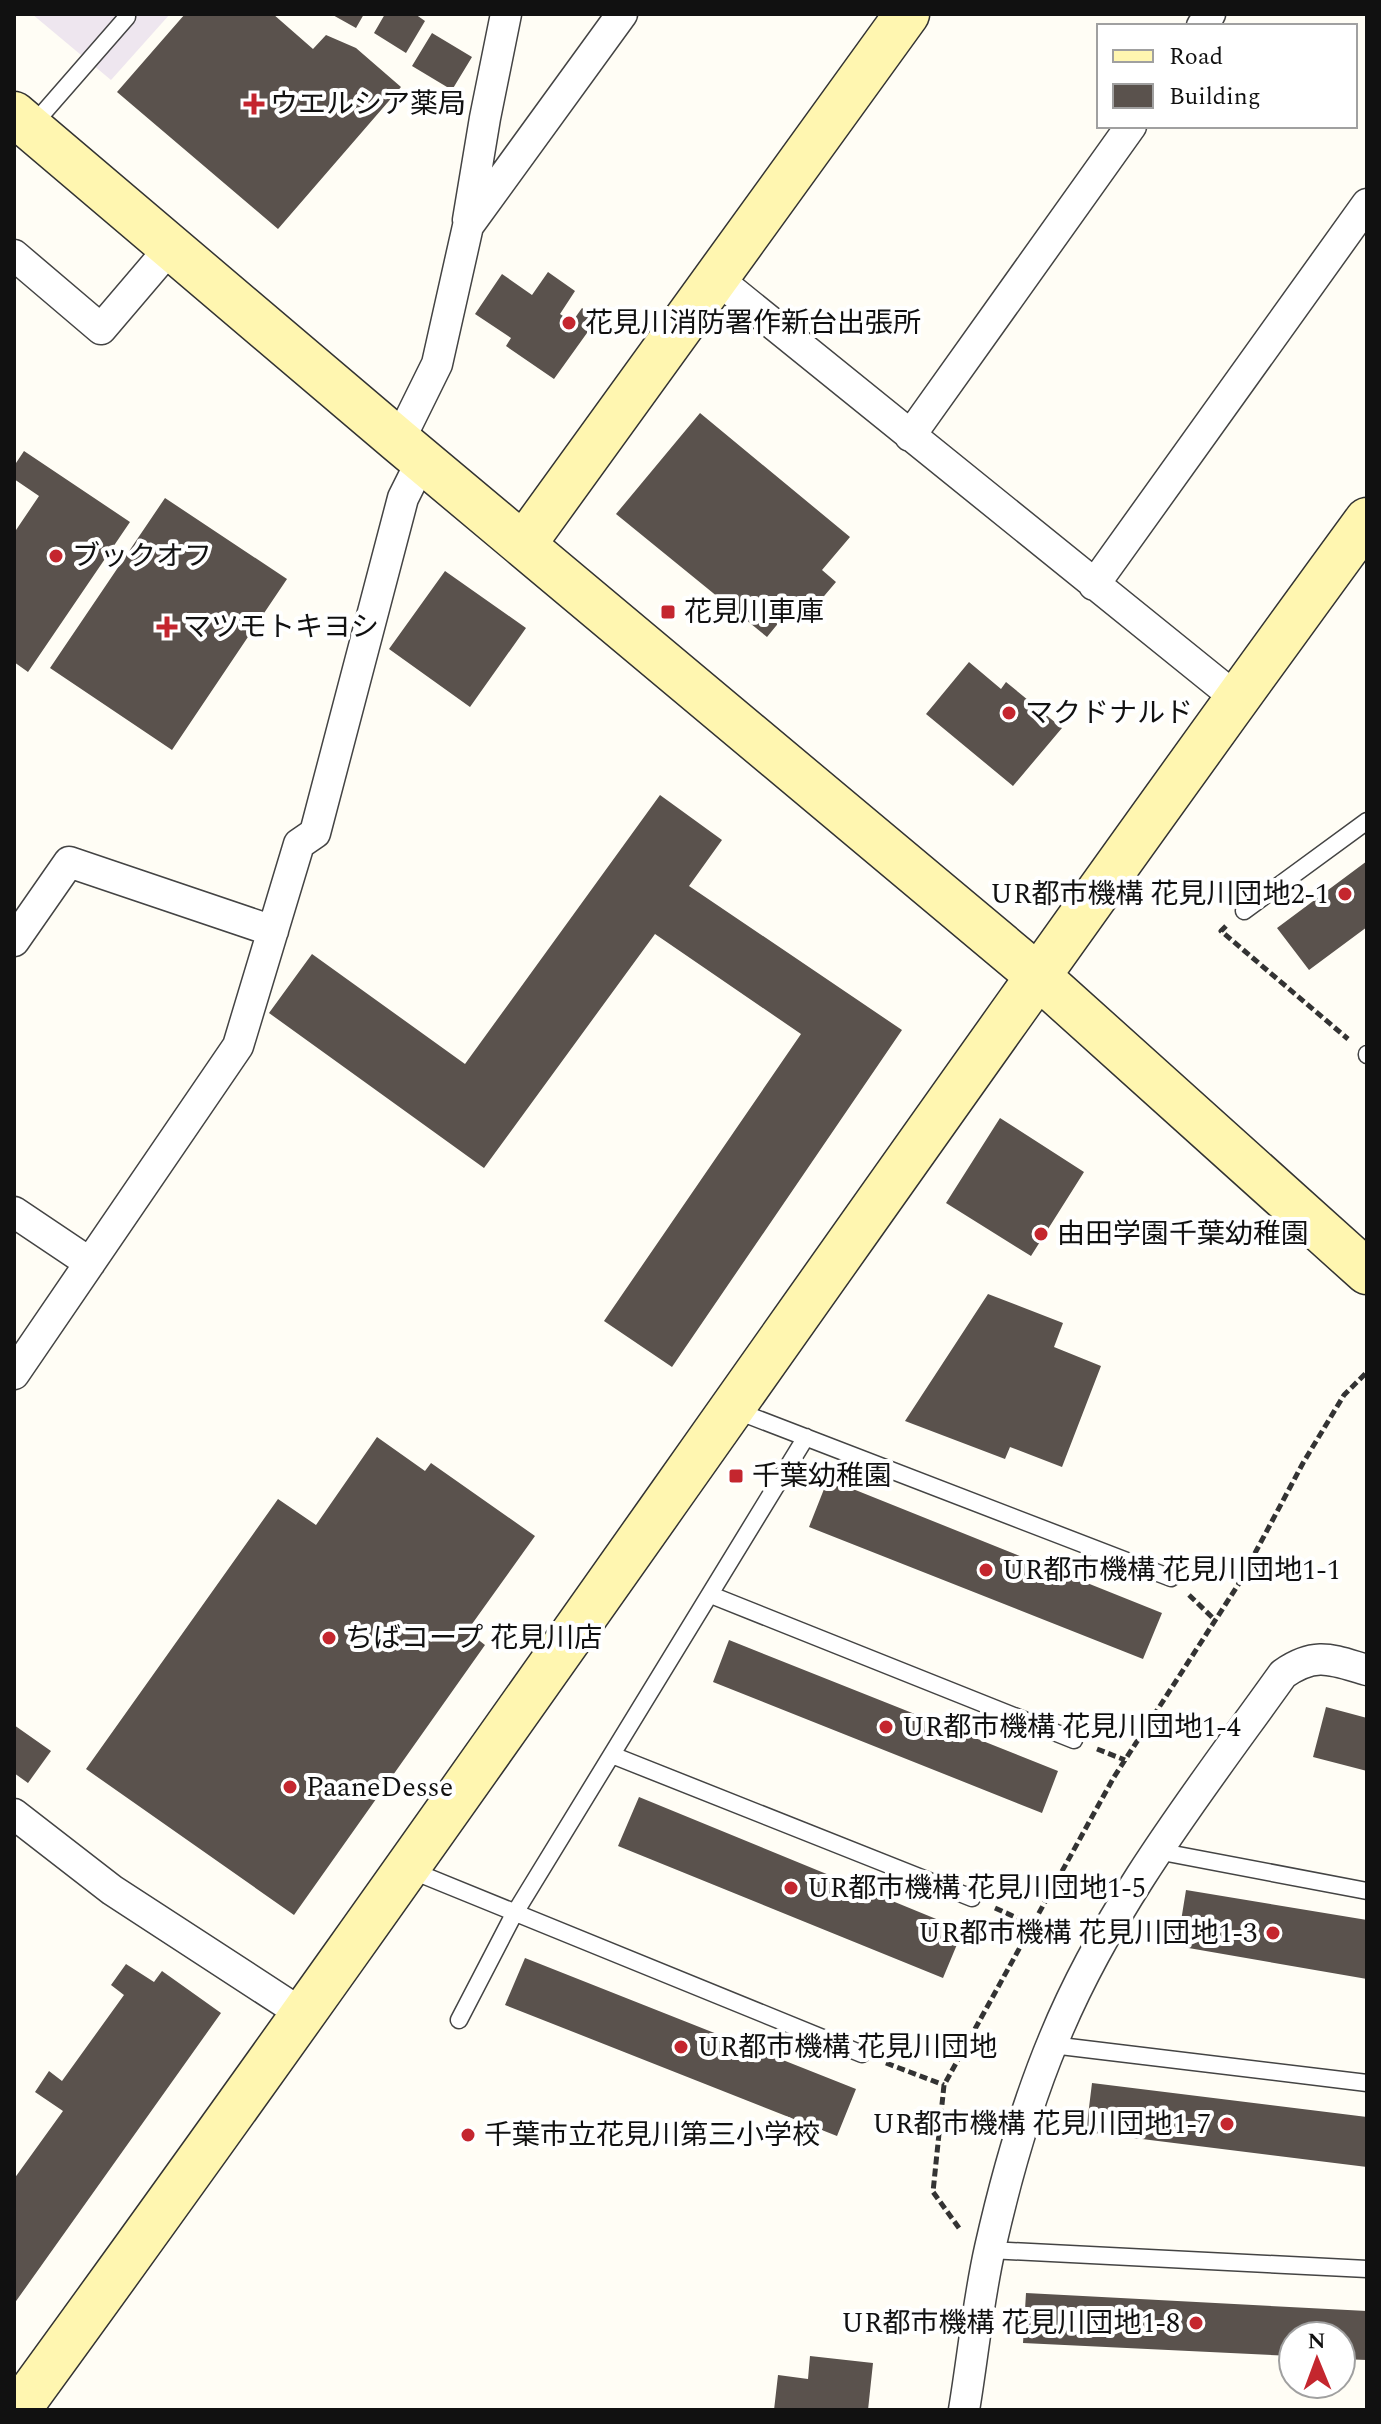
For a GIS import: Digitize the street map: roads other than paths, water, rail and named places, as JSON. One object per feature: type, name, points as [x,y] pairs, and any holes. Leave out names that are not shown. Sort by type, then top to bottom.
[{"type":"street","points":[[468,226],[622,14]]},
{"type":"street","points":[[523,545],[907,14]]},
{"type":"street","points":[[14,1374],[238,1046],[299,844],[315,833],[403,498],[410,451],[437,364],[468,226],[503,15]]},
{"type":"street","points":[[22,121],[410,451],[1038,976],[1367,1272]]},
{"type":"street","points":[[910,436],[1130,128]]},
{"type":"street","points":[[1094,585],[1367,204]]},
{"type":"street","points":[[14,255],[101,329],[170,248]]},
{"type":"street","points":[[715,277],[1236,698]]},
{"type":"street","points":[[18,2410],[304,2015],[1038,976],[1367,520]]},
{"type":"street","points":[[14,941],[69,862],[273,931]]},
{"type":"street","points":[[14,1212],[90,1263]]},
{"type":"street","points":[[964,2410],[989,2250],[1012,2160],[1052,2045],[1097,1950],[1157,1851],[1283,1674],[1300,1662],[1324,1658],[1367,1670]]},
{"type":"street","points":[[14,1814],[112,1890],[304,2015]]},
{"type":"lane","points":[[22,121],[127,17]]},
{"type":"lane","points":[[1244,911],[1367,821]]},
{"type":"lane","points":[[732,1409],[1171,1578]]},
{"type":"lane","points":[[459,2020],[515,1912],[806,1437]]},
{"type":"lane","points":[[711,1595],[1074,1740]]},
{"type":"lane","points":[[612,1755],[972,1898]]},
{"type":"lane","points":[[1157,1851],[1367,1891]]},
{"type":"lane","points":[[408,1868],[862,2054]]},
{"type":"lane","points":[[1052,2045],[1367,2083]]},
{"type":"lane","points":[[989,2250],[1367,2269]]},
{"type":"place","name":"ウエルシア薬局","points":[[254,104]]},
{"type":"place","name":"花見川消防署作新台出張所","points":[[569,323]]},
{"type":"place","name":"ブックオフ","points":[[56,556]]},
{"type":"place","name":"花見川車庫","points":[[668,612]]},
{"type":"place","name":"マツモトキヨシ","points":[[167,627]]},
{"type":"place","name":"マクドナルド","points":[[1009,713]]},
{"type":"place","name":"UR都市機構 花見川団地2-1","points":[[1345,894]]},
{"type":"place","name":"由田学園千葉幼稚園","points":[[1041,1234]]},
{"type":"place","name":"千葉幼稚園","points":[[736,1476]]},
{"type":"place","name":"UR都市機構 花見川団地1-1","points":[[986,1570]]},
{"type":"place","name":"ちばコープ 花見川店","points":[[329,1638]]},
{"type":"place","name":"UR都市機構 花見川団地1-4","points":[[886,1727]]},
{"type":"place","name":"PaaneDesse","points":[[290,1787]]},
{"type":"place","name":"UR都市機構 花見川団地1-5","points":[[791,1888]]},
{"type":"place","name":"UR都市機構 花見川団地1-3","points":[[1273,1933]]},
{"type":"place","name":"UR都市機構 花見川団地","points":[[681,2047]]},
{"type":"place","name":"UR都市機構 花見川団地1-7","points":[[1227,2124]]},
{"type":"place","name":"千葉市立花見川第三小学校","points":[[468,2135]]},
{"type":"place","name":"UR都市機構 花見川団地1-8","points":[[1196,2323]]}]
